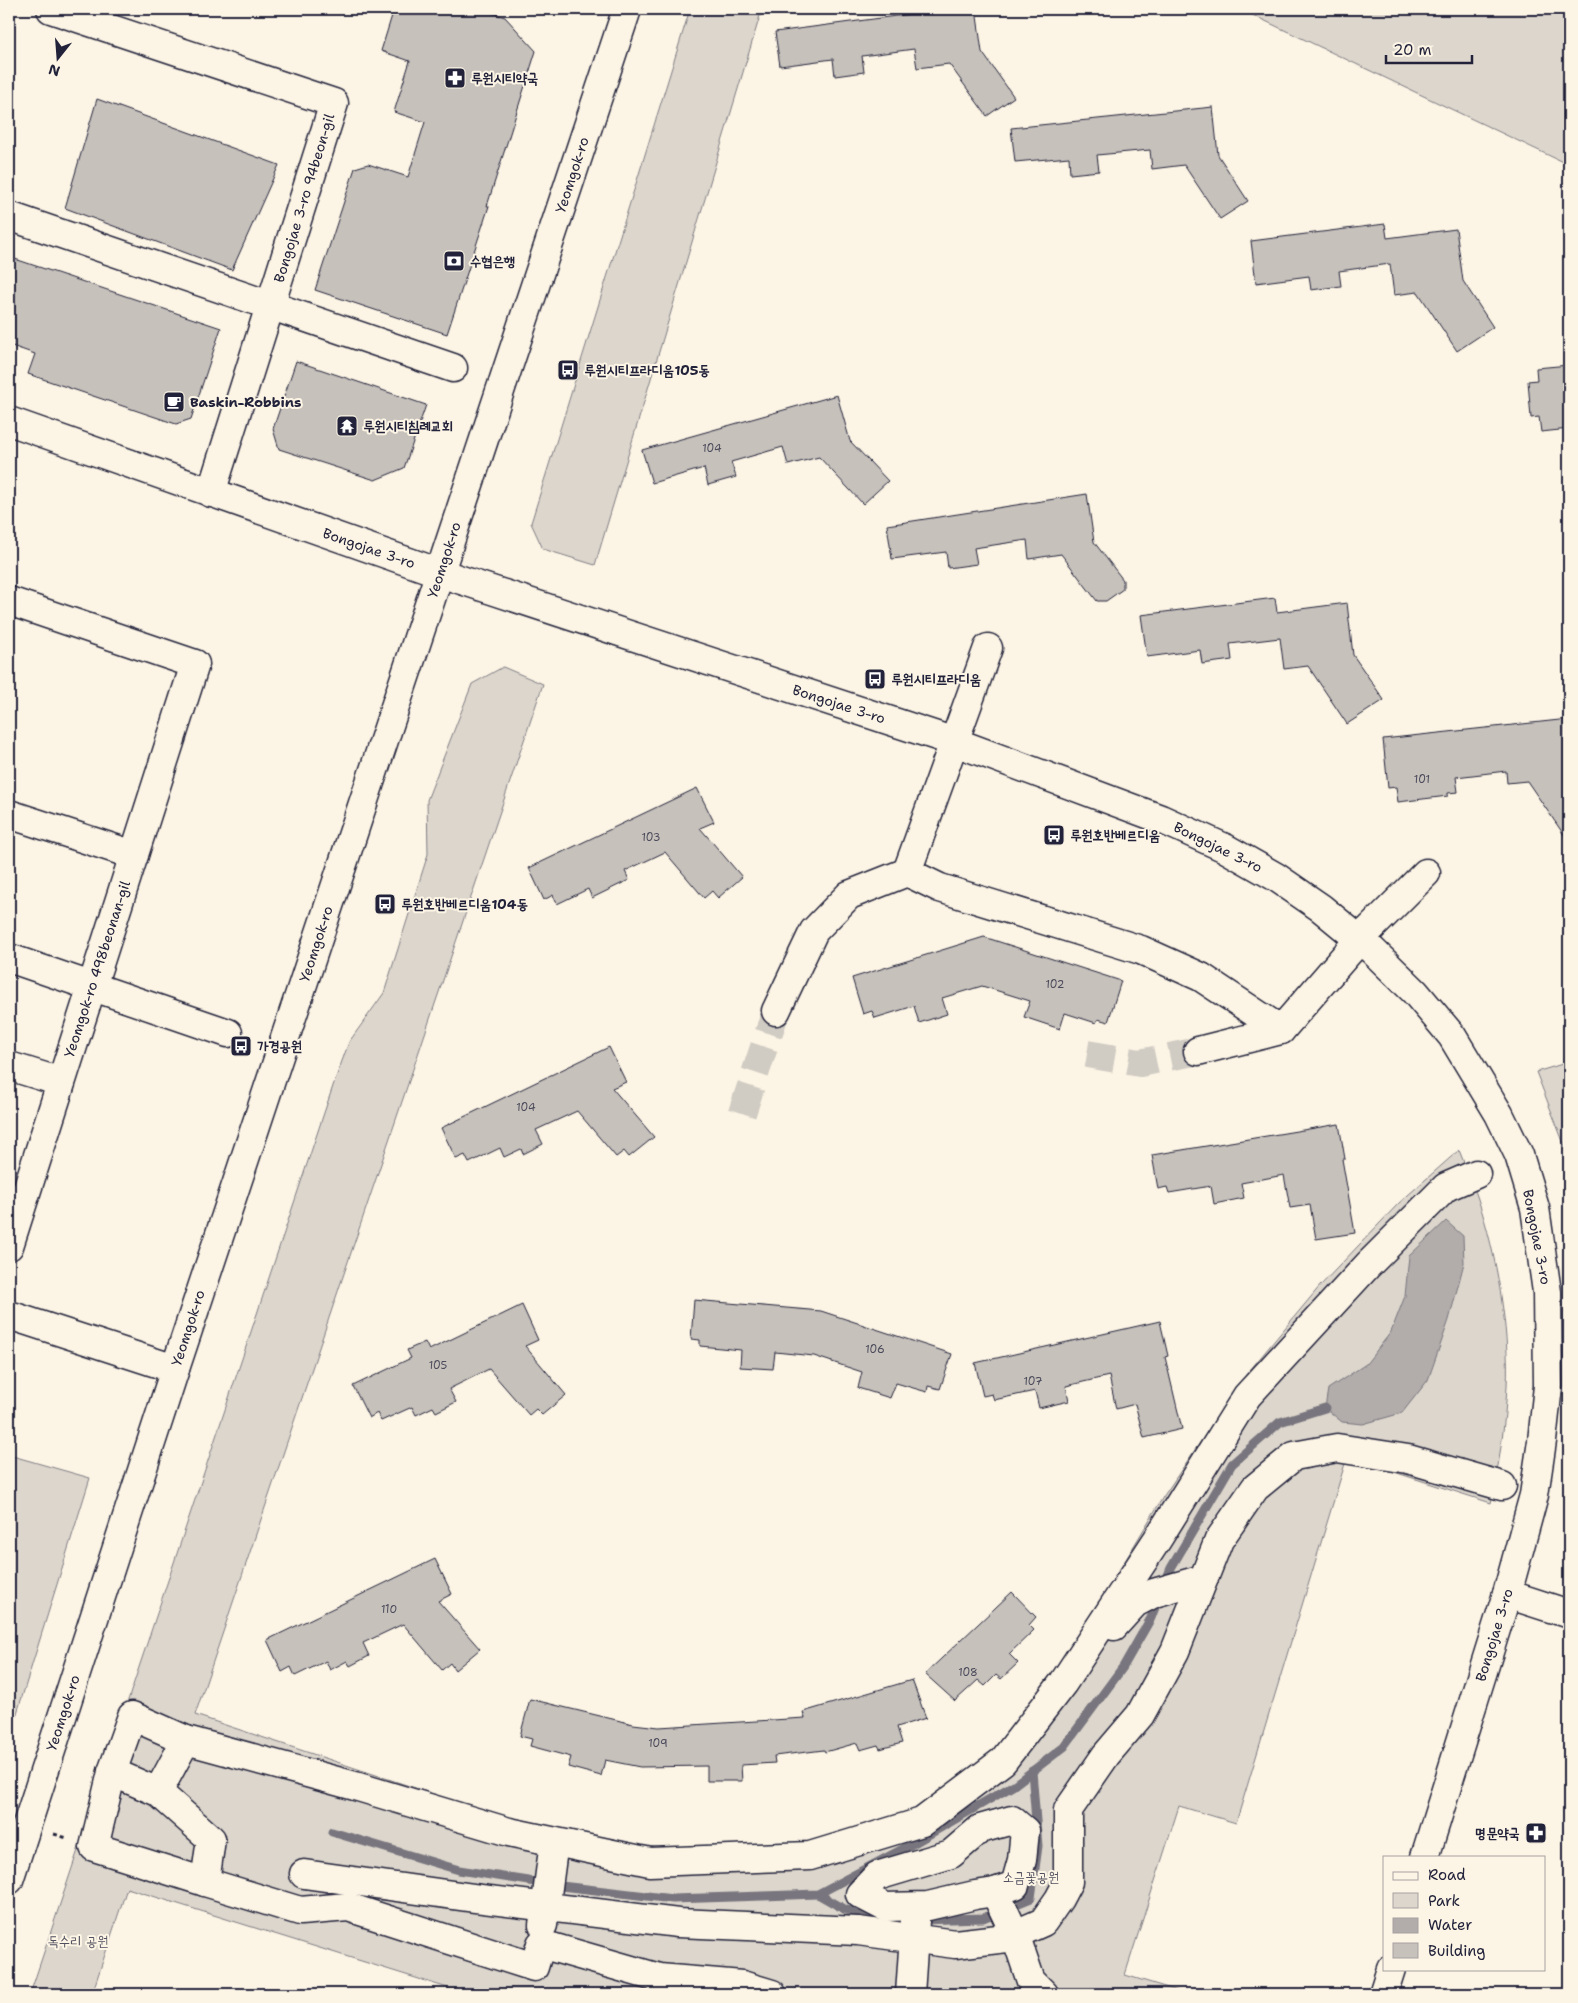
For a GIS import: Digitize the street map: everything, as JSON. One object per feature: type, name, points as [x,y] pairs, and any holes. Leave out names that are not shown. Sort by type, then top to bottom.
[{"type":"street","name":"Bongojae 3-ro 94beon-gil","points":[[51,9],[334,103],[211,493]]},
{"type":"street","name":"Yeomgok-ro","points":[[9,1880],[175,1369],[627,9]]},
{"type":"street","points":[[9,216],[454,368]]},
{"type":"street","name":"Bongojae 3-ro","points":[[9,421],[440,573],[955,742],[1161,819],[1225,848],[1276,877],[1321,908],[1415,992],[1452,1036],[1499,1114],[1519,1155],[1534,1208],[1547,1292],[1548,1386],[1534,1495],[1507,1594],[1425,1856]]},
{"type":"street","name":"Yeomgok-ro 498beonan-gil","points":[[9,601],[195,664],[9,1246]]},
{"type":"street","points":[[907,872],[988,648]]},
{"type":"street","points":[[9,814],[134,855]]},
{"type":"street","points":[[776,1011],[814,931],[849,895],[907,872],[940,888],[1141,950],[1201,976],[1281,1030]]},
{"type":"street","points":[[1198,1051],[1281,1030],[1359,940],[1426,873]]},
{"type":"street","points":[[9,958],[228,1033]]},
{"type":"street","points":[[9,1066],[61,1082]]},
{"type":"street","points":[[554,1842],[541,1944],[534,1966],[348,1907],[300,1911],[94,1847],[112,1772],[132,1716],[186,1740],[355,1786],[509,1832],[650,1862],[810,1856],[922,1822],[1003,1761],[1063,1683],[1157,1540],[1247,1396],[1368,1265],[1446,1187],[1476,1174]]},
{"type":"street","points":[[9,1315],[175,1369]]},
{"type":"street","points":[[304,1874],[678,1923],[858,1931],[955,1944],[1007,1938],[1043,1922],[1059,1899],[1068,1882],[1068,1810],[1106,1755],[1140,1715],[1175,1650],[1218,1540],[1255,1488],[1294,1456],[1338,1448],[1408,1459],[1502,1486]]},
{"type":"street","points":[[1063,1683],[1135,1603],[1154,1593],[1203,1580]]},
{"type":"street","points":[[1507,1594],[1569,1614]]},
{"type":"street","points":[[158,1792],[186,1740]]},
{"type":"street","points":[[112,1772],[158,1792],[211,1839],[205,1882]]},
{"type":"street","points":[[927,1819],[951,1854]]},
{"type":"street","points":[[1012,1820],[1025,1831],[1022,1860],[1014,1885],[995,1892],[975,1894],[928,1906],[885,1907],[860,1894],[877,1876],[951,1854],[980,1829],[1012,1820]]},
{"type":"street","points":[[995,1892],[1015,1934],[1031,1981],[1044,1994]]},
{"type":"street","points":[[910,1994],[917,1906]]},
{"type":"street","points":[[541,1944],[659,1978],[742,1985],[772,1994]]},
{"type":"street","points":[[1383,1994],[1390,1970]]},
{"type":"path","points":[[26,1826],[94,1847]]},
{"type":"green space","points":[[690,9],[762,9],[595,565],[543,549],[531,523]]},
{"type":"green space","points":[[1240,9],[1569,9],[1569,165]]},
{"type":"green space","name":"소금꽃공원","points":[[503,667],[543,684],[195,1715],[521,1823],[602,1840],[683,1851],[769,1850],[845,1835],[904,1816],[962,1782],[1013,1736],[1062,1667],[1163,1497],[1245,1376],[1320,1286],[1399,1203],[1459,1150],[1485,1220],[1496,1267],[1504,1316],[1507,1364],[1505,1415],[1491,1503],[1347,1457],[1236,1823],[1179,1806],[1125,1975],[1188,1994],[467,1994],[127,1888],[92,1994],[30,1994],[334,1083],[349,1042],[384,993],[428,854],[427,800],[472,684]]},
{"type":"green space","points":[[1569,1062],[1569,1157],[1536,1072]]},
{"type":"green space","points":[[9,1455],[90,1478],[9,1739]]},
{"type":"water","points":[[1446,1221],[1463,1236],[1464,1263],[1449,1320],[1428,1380],[1402,1413],[1363,1424],[1342,1422],[1325,1408],[1328,1389],[1366,1364],[1391,1332],[1405,1296],[1409,1256]]},
{"type":"building","points":[[394,9],[479,9],[505,17],[536,51],[487,206],[489,206],[447,334],[315,290],[355,168],[368,164],[408,177],[425,122],[394,112],[410,61],[381,51]]},
{"type":"building","points":[[949,9],[976,9],[982,52],[1014,97],[987,116],[949,64],[917,68],[914,49],[862,56],[864,72],[835,76],[833,59],[780,66],[775,32]]},
{"type":"building","points":[[97,99],[279,165],[232,270],[65,208]]},
{"type":"building","points":[[1213,107],[1218,155],[1248,201],[1220,219],[1184,165],[1152,169],[1150,150],[1097,155],[1099,171],[1070,174],[1069,157],[1015,162],[1011,128]]},
{"type":"building","points":[[1385,224],[1387,238],[1456,229],[1463,281],[1493,327],[1457,351],[1418,292],[1394,295],[1390,264],[1339,271],[1341,286],[1311,290],[1309,276],[1256,283],[1251,241]]},
{"type":"building","points":[[9,257],[221,328],[191,419],[176,424],[28,374],[35,354],[9,345]]},
{"type":"building","points":[[296,361],[426,405],[404,468],[375,480],[279,449],[273,429]]},
{"type":"building","points":[[1569,365],[1569,429],[1541,432],[1539,417],[1531,418],[1528,381],[1537,380],[1536,368]]},
{"type":"building","points":[[837,395],[850,441],[888,481],[863,504],[819,457],[788,465],[783,447],[731,462],[736,477],[708,485],[704,468],[652,483],[642,450]]},
{"type":"building","points":[[1087,494],[1094,542],[1123,580],[1123,589],[1106,601],[1097,601],[1061,554],[1029,559],[1027,540],[974,548],[977,564],[948,568],[946,552],[892,559],[887,525]]},
{"type":"building","points":[[1275,598],[1277,612],[1347,603],[1353,655],[1384,700],[1347,724],[1308,666],[1284,669],[1280,638],[1230,644],[1232,660],[1202,664],[1200,650],[1147,657],[1141,615]]},
{"type":"building","points":[[1569,719],[1569,842],[1527,781],[1507,783],[1506,771],[1456,777],[1458,792],[1448,793],[1448,796],[1398,802],[1396,787],[1388,788],[1383,739]]},
{"type":"building","points":[[697,788],[714,822],[700,828],[742,877],[718,898],[712,891],[704,898],[665,852],[625,871],[629,880],[592,898],[588,889],[557,904],[553,895],[544,900],[529,868]]},
{"type":"building","points":[[984,937],[1121,981],[1108,1022],[1098,1019],[1096,1023],[1065,1013],[1060,1029],[1024,1017],[1030,1001],[982,986],[942,998],[947,1014],[919,1023],[914,1006],[875,1018],[872,1011],[863,1014],[852,978]]},
{"type":"building","points":[[609,1047],[626,1082],[612,1088],[654,1137],[629,1157],[624,1151],[616,1157],[577,1111],[536,1130],[543,1144],[523,1154],[521,1149],[504,1157],[500,1148],[469,1163],[465,1155],[456,1159],[441,1128]]},
{"type":"building","points":[[1339,1124],[1345,1159],[1342,1159],[1355,1233],[1316,1239],[1310,1205],[1290,1208],[1284,1175],[1241,1183],[1244,1198],[1214,1204],[1211,1186],[1169,1193],[1167,1187],[1158,1189],[1152,1155]]},
{"type":"building","points":[[694,1300],[821,1311],[952,1354],[940,1389],[928,1386],[927,1392],[896,1383],[890,1398],[858,1388],[862,1372],[814,1356],[775,1352],[773,1369],[740,1367],[741,1350],[700,1346],[700,1340],[691,1339]]},
{"type":"building","points":[[522,1305],[538,1340],[525,1346],[566,1395],[542,1415],[536,1409],[529,1415],[489,1369],[449,1389],[456,1402],[436,1412],[433,1407],[416,1415],[412,1407],[381,1421],[377,1413],[369,1418],[353,1386],[411,1358],[407,1350],[425,1342],[429,1350]]},
{"type":"building","points":[[1160,1321],[1168,1356],[1165,1357],[1182,1429],[1144,1438],[1135,1404],[1116,1409],[1109,1376],[1066,1386],[1069,1401],[1039,1408],[1035,1391],[994,1400],[992,1394],[983,1396],[975,1363]]},
{"type":"building","points":[[435,1559],[452,1594],[438,1601],[480,1649],[455,1670],[450,1663],[442,1670],[403,1624],[363,1643],[369,1656],[350,1666],[347,1661],[330,1670],[326,1661],[295,1676],[291,1667],[282,1672],[267,1640]]},
{"type":"building","points":[[1012,1592],[1036,1617],[1029,1625],[1034,1630],[1009,1654],[1018,1663],[1001,1679],[996,1675],[985,1686],[978,1680],[955,1701],[925,1674]]},
{"type":"building","points":[[912,1680],[926,1718],[897,1727],[902,1743],[880,1749],[878,1745],[860,1750],[857,1743],[825,1752],[824,1750],[774,1756],[775,1763],[741,1765],[742,1781],[707,1781],[707,1766],[640,1767],[605,1760],[601,1776],[568,1767],[571,1757],[530,1746],[532,1739],[520,1736],[530,1699],[633,1724],[659,1727],[805,1718],[803,1712]]},
{"type":"waterway","points":[[1164,1585],[1171,1568],[1232,1464],[1280,1422],[1325,1408]]},
{"type":"waterway","points":[[332,1832],[459,1870],[561,1886],[673,1899],[818,1894],[914,1843],[1014,1785],[1064,1747],[1123,1667],[1151,1618],[1159,1597]]},
{"type":"waterway","points":[[918,1920],[983,1918],[1031,1898],[1038,1846],[1032,1771]]},
{"type":"waterway","points":[[818,1894],[846,1910],[880,1916]]},
{"type":"tunnel","points":[[742,1113],[776,1011]]},
{"type":"tunnel","points":[[1087,1054],[1140,1063],[1198,1051]]},
{"type":"place","name":"루원시티약국","points":[[455,78]]},
{"type":"place","name":"수협은행","points":[[454,261]]},
{"type":"place","name":"루원시티프라디움105동","points":[[568,370]]},
{"type":"place","name":"Baskin-Robbins","points":[[174,402]]},
{"type":"place","name":"루원시티침례교회","points":[[347,426]]},
{"type":"place","name":"루원시티프라디움","points":[[875,679]]},
{"type":"place","name":"루원호반베르디움","points":[[1054,835]]},
{"type":"place","name":"루원호반베르디움104동","points":[[385,904]]},
{"type":"place","name":"가경공원","points":[[241,1046]]},
{"type":"place","name":"명문약국","points":[[1536,1833]]},
{"type":"park label","name":"독수리 공원","points":[[78,1941]]}]
